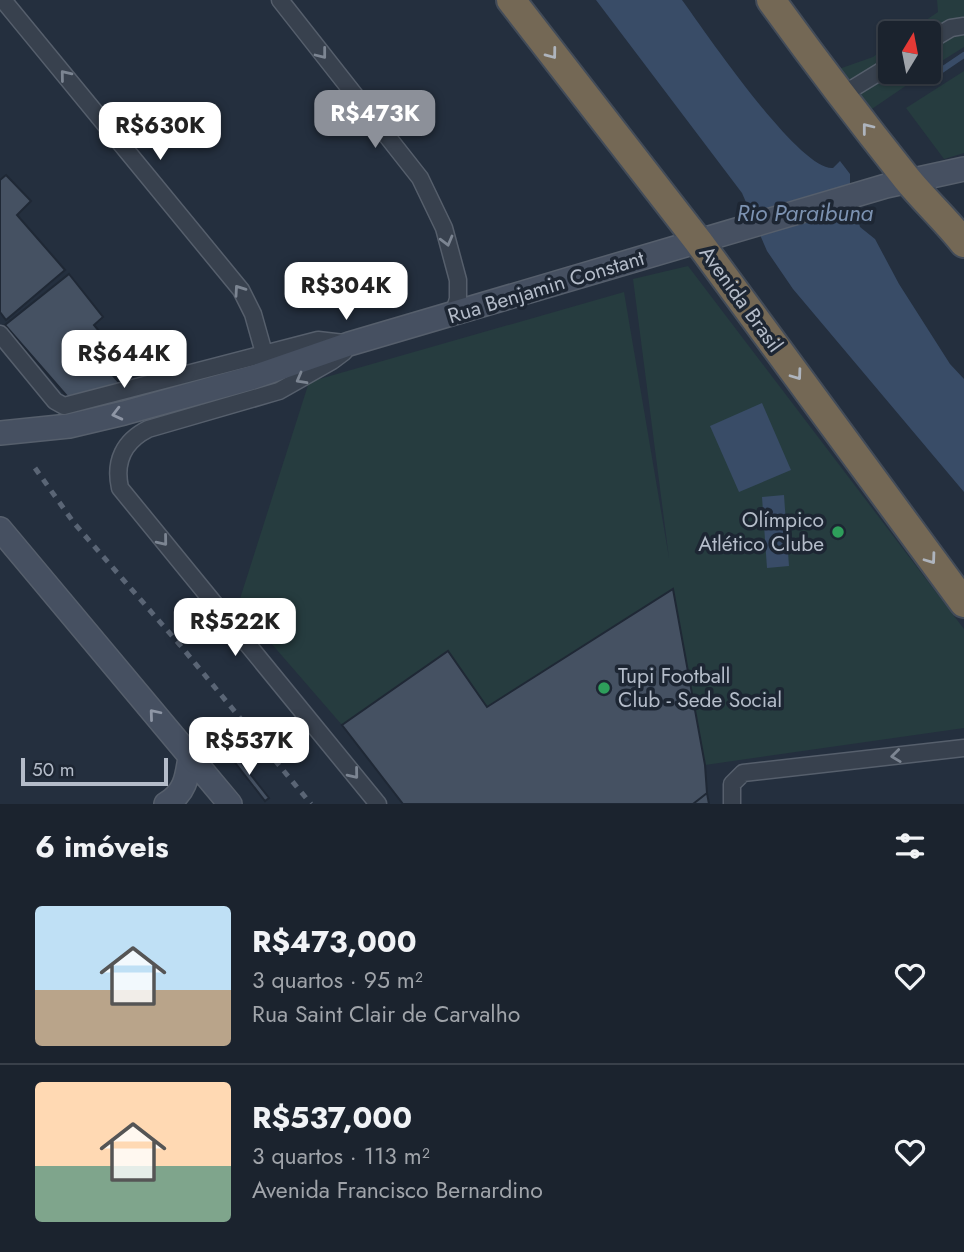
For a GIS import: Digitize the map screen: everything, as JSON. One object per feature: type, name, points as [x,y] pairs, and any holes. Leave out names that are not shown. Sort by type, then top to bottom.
[{"type":"highway","name":"Avenida Brasil","points":[[511,0],[698,242],[964,603]]},
{"type":"highway","points":[[771,0],[842,95],[898,184],[947,222],[964,243]]},
{"type":"main road","points":[[898,184],[964,169]]},
{"type":"main road","name":"Rua Benjamin Constant","points":[[0,433],[69,426],[254,377],[353,343],[898,184]]},
{"type":"main road","points":[[0,529],[230,804]]},
{"type":"main road","points":[[166,804],[184,789],[190,757]]},
{"type":"street","points":[[3,0],[241,290],[253,314],[264,353]]},
{"type":"street","points":[[280,0],[420,178],[444,228],[457,280],[458,299],[453,315]]},
{"type":"street","points":[[942,33],[951,28],[964,26]]},
{"type":"street","points":[[842,95],[878,73]]},
{"type":"street","name":"Rua Benjamin Constant","points":[[0,334],[55,401],[64,406],[318,340],[353,343]]},
{"type":"street","name":"Rua Benjamin Constant","points":[[353,343],[332,361],[279,391],[148,429],[134,436],[119,460],[117,474],[120,488],[378,804]]},
{"type":"street","points":[[732,803],[732,784],[743,774],[964,748]]},
{"type":"green space","points":[[937,0],[964,0],[964,47],[942,61],[942,21],[925,21],[938,12]]},
{"type":"green space","points":[[878,53],[878,84],[908,84],[866,113],[836,70]]},
{"type":"green space","points":[[964,71],[964,153],[944,159],[906,108]]},
{"type":"green space","points":[[688,266],[964,629],[964,728],[705,765],[673,590],[487,707],[448,651],[342,725],[238,605],[309,382],[624,292],[669,558],[633,279]]},
{"type":"water","name":"Rio Paraibuna","points":[[596,0],[682,0],[730,67],[798,147],[818,163],[833,168],[840,161],[850,174],[850,190],[860,227],[875,239],[899,284],[950,364],[964,379],[964,492],[793,289],[767,251],[742,193]]},
{"type":"water","points":[[762,403],[791,470],[739,492],[710,426]]},
{"type":"water","points":[[784,495],[789,566],[767,568],[762,497]]},
{"type":"building","points":[[6,175],[31,201],[17,215],[65,270],[6,320],[0,312],[0,180]]},
{"type":"building","points":[[69,274],[103,317],[94,325],[109,343],[95,355],[124,388],[72,402],[5,325]]},
{"type":"building","name":"Tupi Football Club - Sede Social","points":[[673,589],[705,765],[707,793],[693,804],[403,804],[342,725],[448,651],[487,707]]},
{"type":"building","points":[[233,752],[269,798],[265,801],[229,755]]},
{"type":"building","points":[[707,793],[709,804],[693,804]]},
{"type":"waterway","points":[[942,70],[964,55]]},
{"type":"railway","points":[[35,468],[74,523],[180,645],[311,804]]},
{"type":"place","name":"Olímpico Atlético Clube","points":[[838,532]]},
{"type":"place","name":"Tupi Football Club - Sede Social","points":[[604,688]]}]
